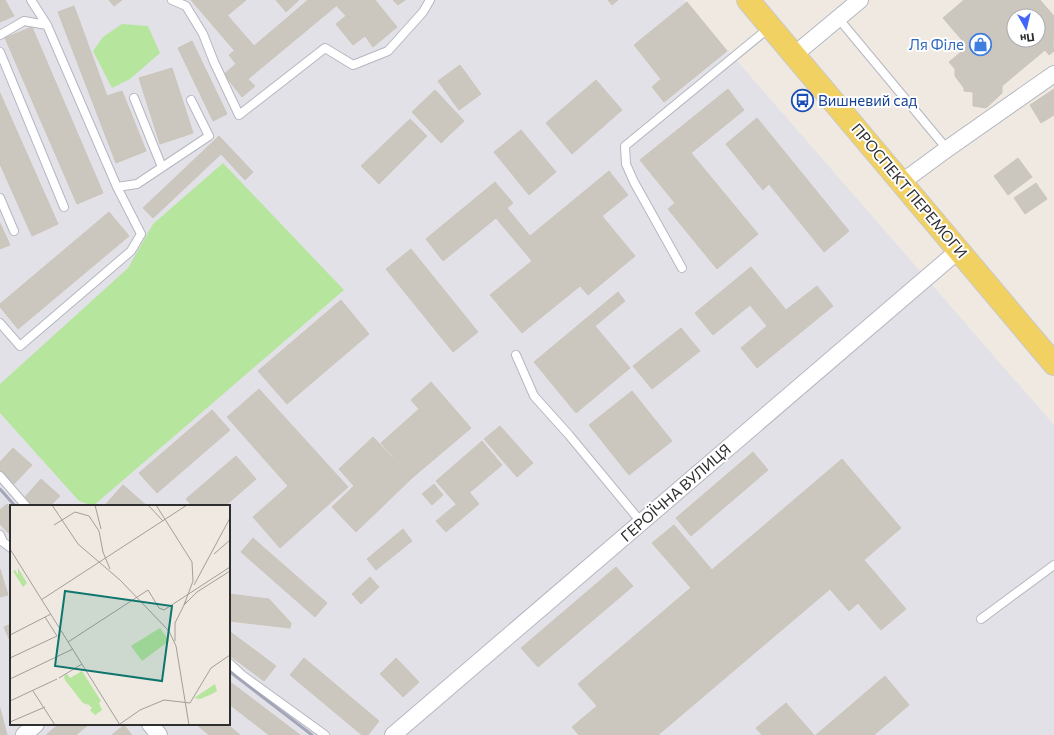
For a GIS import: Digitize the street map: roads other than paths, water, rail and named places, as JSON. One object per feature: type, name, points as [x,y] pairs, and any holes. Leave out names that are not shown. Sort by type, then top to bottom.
[{"type":"main road","name":"ПРОСПЕКТ ПЕРЕМОГИ","points":[[748,0],[1054,364]]},
{"type":"street","points":[[794,55],[860,0]]},
{"type":"street","points":[[902,182],[1054,74]]},
{"type":"street","name":"ГЕРОЇЧНА ВУЛИЦЯ","points":[[393,735],[959,250]]},
{"type":"street","points":[[24,735],[35,725]]},
{"type":"street","points":[[151,725],[159,735]]},
{"type":"lane","points":[[0,323],[20,346],[131,251],[141,234],[117,187],[47,25],[31,0]]},
{"type":"lane","points":[[172,0],[186,6],[203,34],[214,62],[239,115],[325,48],[353,65],[388,51],[423,12],[430,0]]},
{"type":"lane","points":[[838,18],[947,149]]},
{"type":"lane","points":[[0,35],[24,21],[47,25]]},
{"type":"lane","points":[[682,268],[634,182],[626,164],[625,146],[770,27]]},
{"type":"lane","points":[[0,52],[64,207]]},
{"type":"lane","points":[[134,98],[162,167]]},
{"type":"lane","points":[[117,187],[137,184],[209,136],[191,100]]},
{"type":"lane","points":[[0,198],[14,231]]},
{"type":"lane","points":[[516,354],[534,396],[569,435],[641,522]]},
{"type":"lane","points":[[0,476],[25,505]]},
{"type":"lane","points":[[0,535],[3,542],[10,547]]},
{"type":"lane","points":[[981,619],[1054,565]]},
{"type":"lane","points":[[230,664],[242,675],[325,735]]},
{"type":"railway","points":[[0,489],[14,505]]},
{"type":"railway","points":[[230,672],[312,735]]},
{"type":"place","name":"Ля Філе","points":[[980,45]]},
{"type":"place","name":"Вишневий сад","points":[[802,101]]}]
